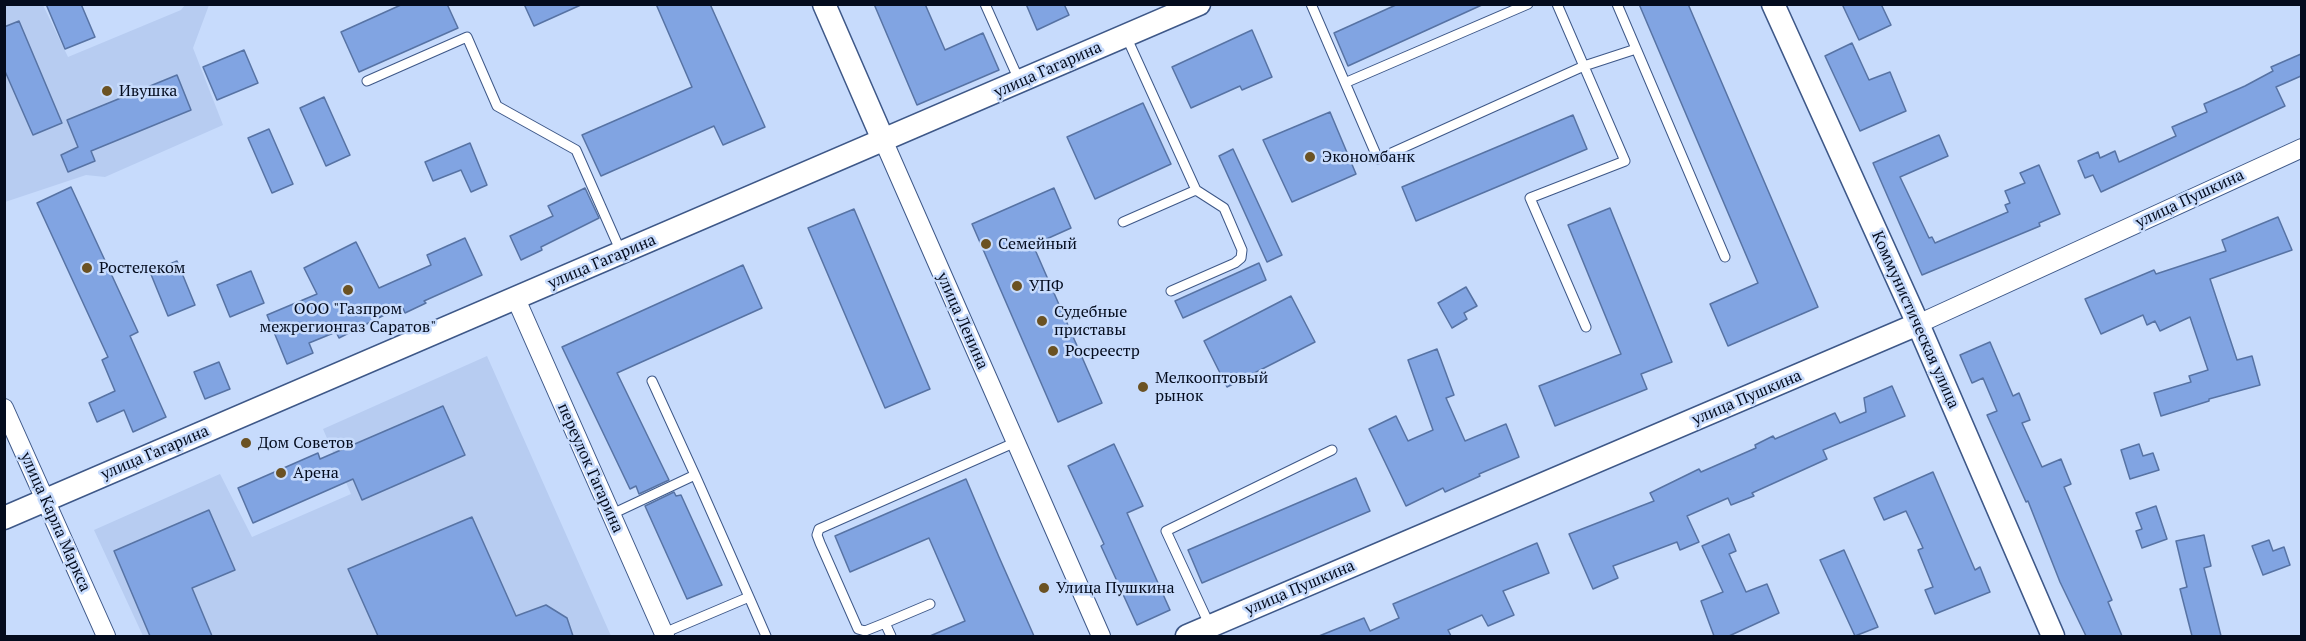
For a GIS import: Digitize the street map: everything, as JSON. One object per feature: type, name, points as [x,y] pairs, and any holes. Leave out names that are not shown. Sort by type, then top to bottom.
[{"type":"street","name":"улица Ленина","points":[[824,4],[1101,636]]},
{"type":"street","name":"улица Гагарина","points":[[4,518],[884,142],[1198,4]]},
{"type":"street","name":"Коммунистическая улица","points":[[1773,4],[1918,324],[2053,636]]},
{"type":"street","name":"улица Пушкина","points":[[1187,636],[1918,324],[2301,148]]},
{"type":"street","name":"переулок Гагарина","points":[[516,299],[665,635]]},
{"type":"street","name":"улица Карла Маркса","points":[[4,408],[106,636]]},
{"type":"lane","points":[[985,4],[1020,82]]},
{"type":"lane","points":[[1311,4],[1347,82],[1378,159],[1584,66],[1636,49]]},
{"type":"lane","points":[[1347,82],[1528,4]]},
{"type":"lane","points":[[1557,4],[1625,161],[1530,198],[1586,327]]},
{"type":"lane","points":[[1617,4],[1725,257]]},
{"type":"lane","points":[[1126,36],[1196,190],[1224,208],[1242,250],[1241,258],[1171,291]]},
{"type":"lane","points":[[367,81],[467,37],[497,106],[576,150],[622,254]]},
{"type":"lane","points":[[1123,222],[1196,190]]},
{"type":"lane","points":[[652,381],[766,636]]},
{"type":"lane","points":[[930,604],[865,631],[858,629],[820,543],[817,535],[819,529],[1016,442]]},
{"type":"lane","points":[[1210,626],[1166,531],[1332,450]]},
{"type":"lane","points":[[610,515],[695,475]]},
{"type":"lane","points":[[665,635],[749,597]]},
{"type":"lane","points":[[885,623],[891,636]]},
{"type":"shaded area","name":"Ивушка","points":[[5,5],[43,5],[68,57],[181,10],[185,5],[209,5],[193,48],[223,125],[105,177],[86,175],[5,202]]},
{"type":"shaded area","points":[[487,356],[611,636],[143,636],[94,530],[220,474],[252,537],[351,494],[323,429]]},
{"type":"building","points":[[46,4],[81,4],[95,37],[65,49]]},
{"type":"building","points":[[403,4],[447,4],[458,28],[359,72],[341,32]]},
{"type":"building","points":[[524,4],[583,4],[534,26]]},
{"type":"building","points":[[656,4],[710,4],[765,127],[723,145],[714,126],[601,176],[582,135],[692,87]]},
{"type":"building","points":[[874,4],[925,4],[945,50],[983,33],[999,70],[917,105]]},
{"type":"building","points":[[1026,4],[1064,4],[1069,15],[1037,30]]},
{"type":"building","points":[[1398,4],[1484,4],[1348,66],[1334,33]]},
{"type":"building","points":[[1639,4],[1688,4],[1818,307],[1728,346],[1710,304],[1758,283]]},
{"type":"building","points":[[1842,4],[1881,4],[1891,25],[1859,40]]},
{"type":"building","points":[[19,21],[62,123],[33,135],[4,69],[4,27]]},
{"type":"building","points":[[1252,30],[1272,77],[1242,90],[1240,86],[1191,108],[1172,67]]},
{"type":"building","points":[[1852,43],[1869,80],[1890,72],[1906,111],[1860,131],[1825,56]]},
{"type":"building","points":[[244,50],[258,83],[217,100],[203,67]]},
{"type":"building","points":[[2301,54],[2301,76],[2276,87],[2285,106],[2101,192],[2093,175],[2085,178],[2078,161],[2098,152],[2100,158],[2115,151],[2119,162],[2176,136],[2172,127],[2207,112],[2204,104],[2245,86],[2273,71],[2271,67]]},
{"type":"building","points":[[177,75],[191,110],[91,151],[95,161],[68,172],[61,155],[78,147],[67,120]]},
{"type":"building","points":[[324,97],[350,155],[326,166],[300,108]]},
{"type":"building","points":[[1143,103],[1171,164],[1095,199],[1067,137]]},
{"type":"building","name":"Экономбанк","points":[[1330,112],[1356,174],[1292,202],[1263,140]]},
{"type":"building","points":[[1573,115],[1587,149],[1416,221],[1402,187]]},
{"type":"building","points":[[269,129],[293,184],[272,193],[248,138]]},
{"type":"building","points":[[1939,135],[1948,156],[1900,177],[1929,238],[1932,237],[1935,243],[2008,212],[2005,205],[2010,203],[2005,191],[2025,183],[2020,173],[2039,165],[2060,214],[2039,223],[2040,226],[1922,275],[1873,163]]},
{"type":"building","points":[[470,143],[487,185],[471,192],[461,170],[433,181],[425,162]]},
{"type":"building","points":[[1233,149],[1282,255],[1267,262],[1219,156]]},
{"type":"building","name":"Ростелеком","points":[[71,187],[138,332],[130,336],[166,417],[133,432],[124,410],[97,422],[89,403],[115,391],[102,360],[108,357],[37,203]]},
{"type":"building","points":[[585,188],[599,218],[541,247],[542,250],[521,260],[510,236],[553,216],[548,206]]},
{"type":"building","points":[[1054,188],[1071,228],[1033,245],[1102,403],[1058,422],[972,224]]},
{"type":"building","points":[[1610,208],[1672,362],[1641,374],[1647,389],[1555,426],[1539,386],[1621,354],[1568,225]]},
{"type":"building","points":[[854,209],[930,389],[885,408],[808,228]]},
{"type":"building","points":[[2278,217],[2292,250],[2210,279],[2237,360],[2252,356],[2260,385],[2209,399],[2209,401],[2161,416],[2154,393],[2191,382],[2189,376],[2208,370],[2190,317],[2160,331],[2155,321],[2147,325],[2143,315],[2101,334],[2085,299],[2154,270],[2156,274],[2226,251],[2222,240]]},
{"type":"building","points":[[465,238],[482,275],[424,301],[426,303],[405,313],[402,306],[339,338],[336,332],[309,343],[313,353],[287,364],[267,315],[317,294],[304,268],[356,242],[379,288],[431,265],[427,255]]},
{"type":"building","points":[[177,261],[195,305],[168,316],[150,272]]},
{"type":"building","points":[[1259,263],[1266,280],[1183,318],[1175,301]]},
{"type":"building","points":[[743,265],[762,308],[617,373],[669,480],[639,494],[636,486],[630,489],[562,347]]},
{"type":"building","points":[[251,271],[264,303],[230,317],[217,285]]},
{"type":"building","points":[[1466,287],[1477,306],[1464,313],[1467,319],[1452,328],[1438,303]]},
{"type":"building","points":[[1291,296],[1315,342],[1227,387],[1204,341]]},
{"type":"building","points":[[1990,342],[2013,396],[2019,393],[2030,420],[2022,423],[2042,467],[2061,459],[2071,484],[2064,487],[2112,600],[2108,602],[2122,636],[2086,636],[2060,582],[2028,501],[2026,502],[1987,415],[1997,411],[1983,378],[1972,383],[1960,355]]},
{"type":"building","points":[[1437,349],[1454,395],[1446,398],[1465,441],[1506,424],[1519,457],[1445,492],[1443,488],[1406,506],[1369,429],[1396,416],[1408,441],[1433,430],[1408,360]]},
{"type":"building","points":[[219,362],[230,389],[205,399],[194,372]]},
{"type":"building","points":[[1892,386],[1905,416],[1823,450],[1827,459],[1752,493],[1754,496],[1731,505],[1728,498],[1687,516],[1699,542],[1680,550],[1677,542],[1613,566],[1618,578],[1593,589],[1569,534],[1654,501],[1650,493],[1699,469],[1701,472],[1756,448],[1755,445],[1773,436],[1775,439],[1835,413],[1840,423],[1866,412],[1864,398]]},
{"type":"building","points":[[443,406],[465,455],[362,500],[353,479],[253,523],[238,488],[318,453],[320,459]]},
{"type":"building","points":[[1114,444],[1143,506],[1127,513],[1170,610],[1137,625],[1101,546],[1104,544],[1068,466]]},
{"type":"building","points":[[2139,444],[2143,456],[2153,453],[2159,470],[2130,479],[2121,450]]},
{"type":"building","points":[[1933,472],[1975,570],[1980,567],[1990,592],[1935,614],[1925,590],[1933,587],[1918,550],[1923,548],[1906,511],[1884,520],[1874,498]]},
{"type":"building","points":[[1356,478],[1370,511],[1202,583],[1188,550]]},
{"type":"building","points":[[966,479],[1034,636],[930,636],[965,621],[929,538],[850,572],[835,536]]},
{"type":"building","points":[[674,492],[676,496],[681,495],[722,585],[687,599],[645,506]]},
{"type":"building","points":[[2156,506],[2167,539],[2142,548],[2136,531],[2142,529],[2136,513]]},
{"type":"building","points":[[209,510],[235,570],[192,588],[212,636],[150,636],[114,551]]},
{"type":"building","points":[[472,517],[516,616],[546,605],[567,618],[573,636],[378,636],[348,569]]},
{"type":"building","points":[[1729,534],[1736,551],[1729,554],[1746,592],[1767,584],[1779,613],[1729,636],[1714,636],[1701,601],[1723,592],[1702,546]]},
{"type":"building","points":[[2204,535],[2211,566],[2204,568],[2221,636],[2192,636],[2180,589],[2187,587],[2176,541]]},
{"type":"building","points":[[2269,540],[2273,551],[2284,547],[2290,565],[2263,575],[2252,546]]},
{"type":"building","points":[[1537,543],[1549,573],[1503,591],[1514,615],[1488,626],[1482,615],[1448,630],[1451,636],[1319,636],[1364,618],[1370,631],[1399,618],[1393,604]]},
{"type":"building","points":[[1844,550],[1878,627],[1855,636],[1820,560]]},
{"type":"place","name":"Ивушка","points":[[107,91]]},
{"type":"place","name":"Экономбанк","points":[[1310,157]]},
{"type":"place","name":"Семейный","points":[[986,244]]},
{"type":"place","name":"Ростелеком","points":[[87,268]]},
{"type":"place","name":"УПФ","points":[[1017,286]]},
{"type":"place","name":"ООО \"Газпром межрегионгаз Саратов\"","points":[[348,290]]},
{"type":"place","name":"Судебные приставы","points":[[1042,321]]},
{"type":"place","name":"Росреестр","points":[[1053,351]]},
{"type":"place","name":"Мелкооптовый рынок","points":[[1143,387]]},
{"type":"place","name":"Дом Советов","points":[[246,443]]},
{"type":"place","name":"Арена","points":[[281,473]]},
{"type":"place","name":"Улица Пушкина","points":[[1044,588]]}]
